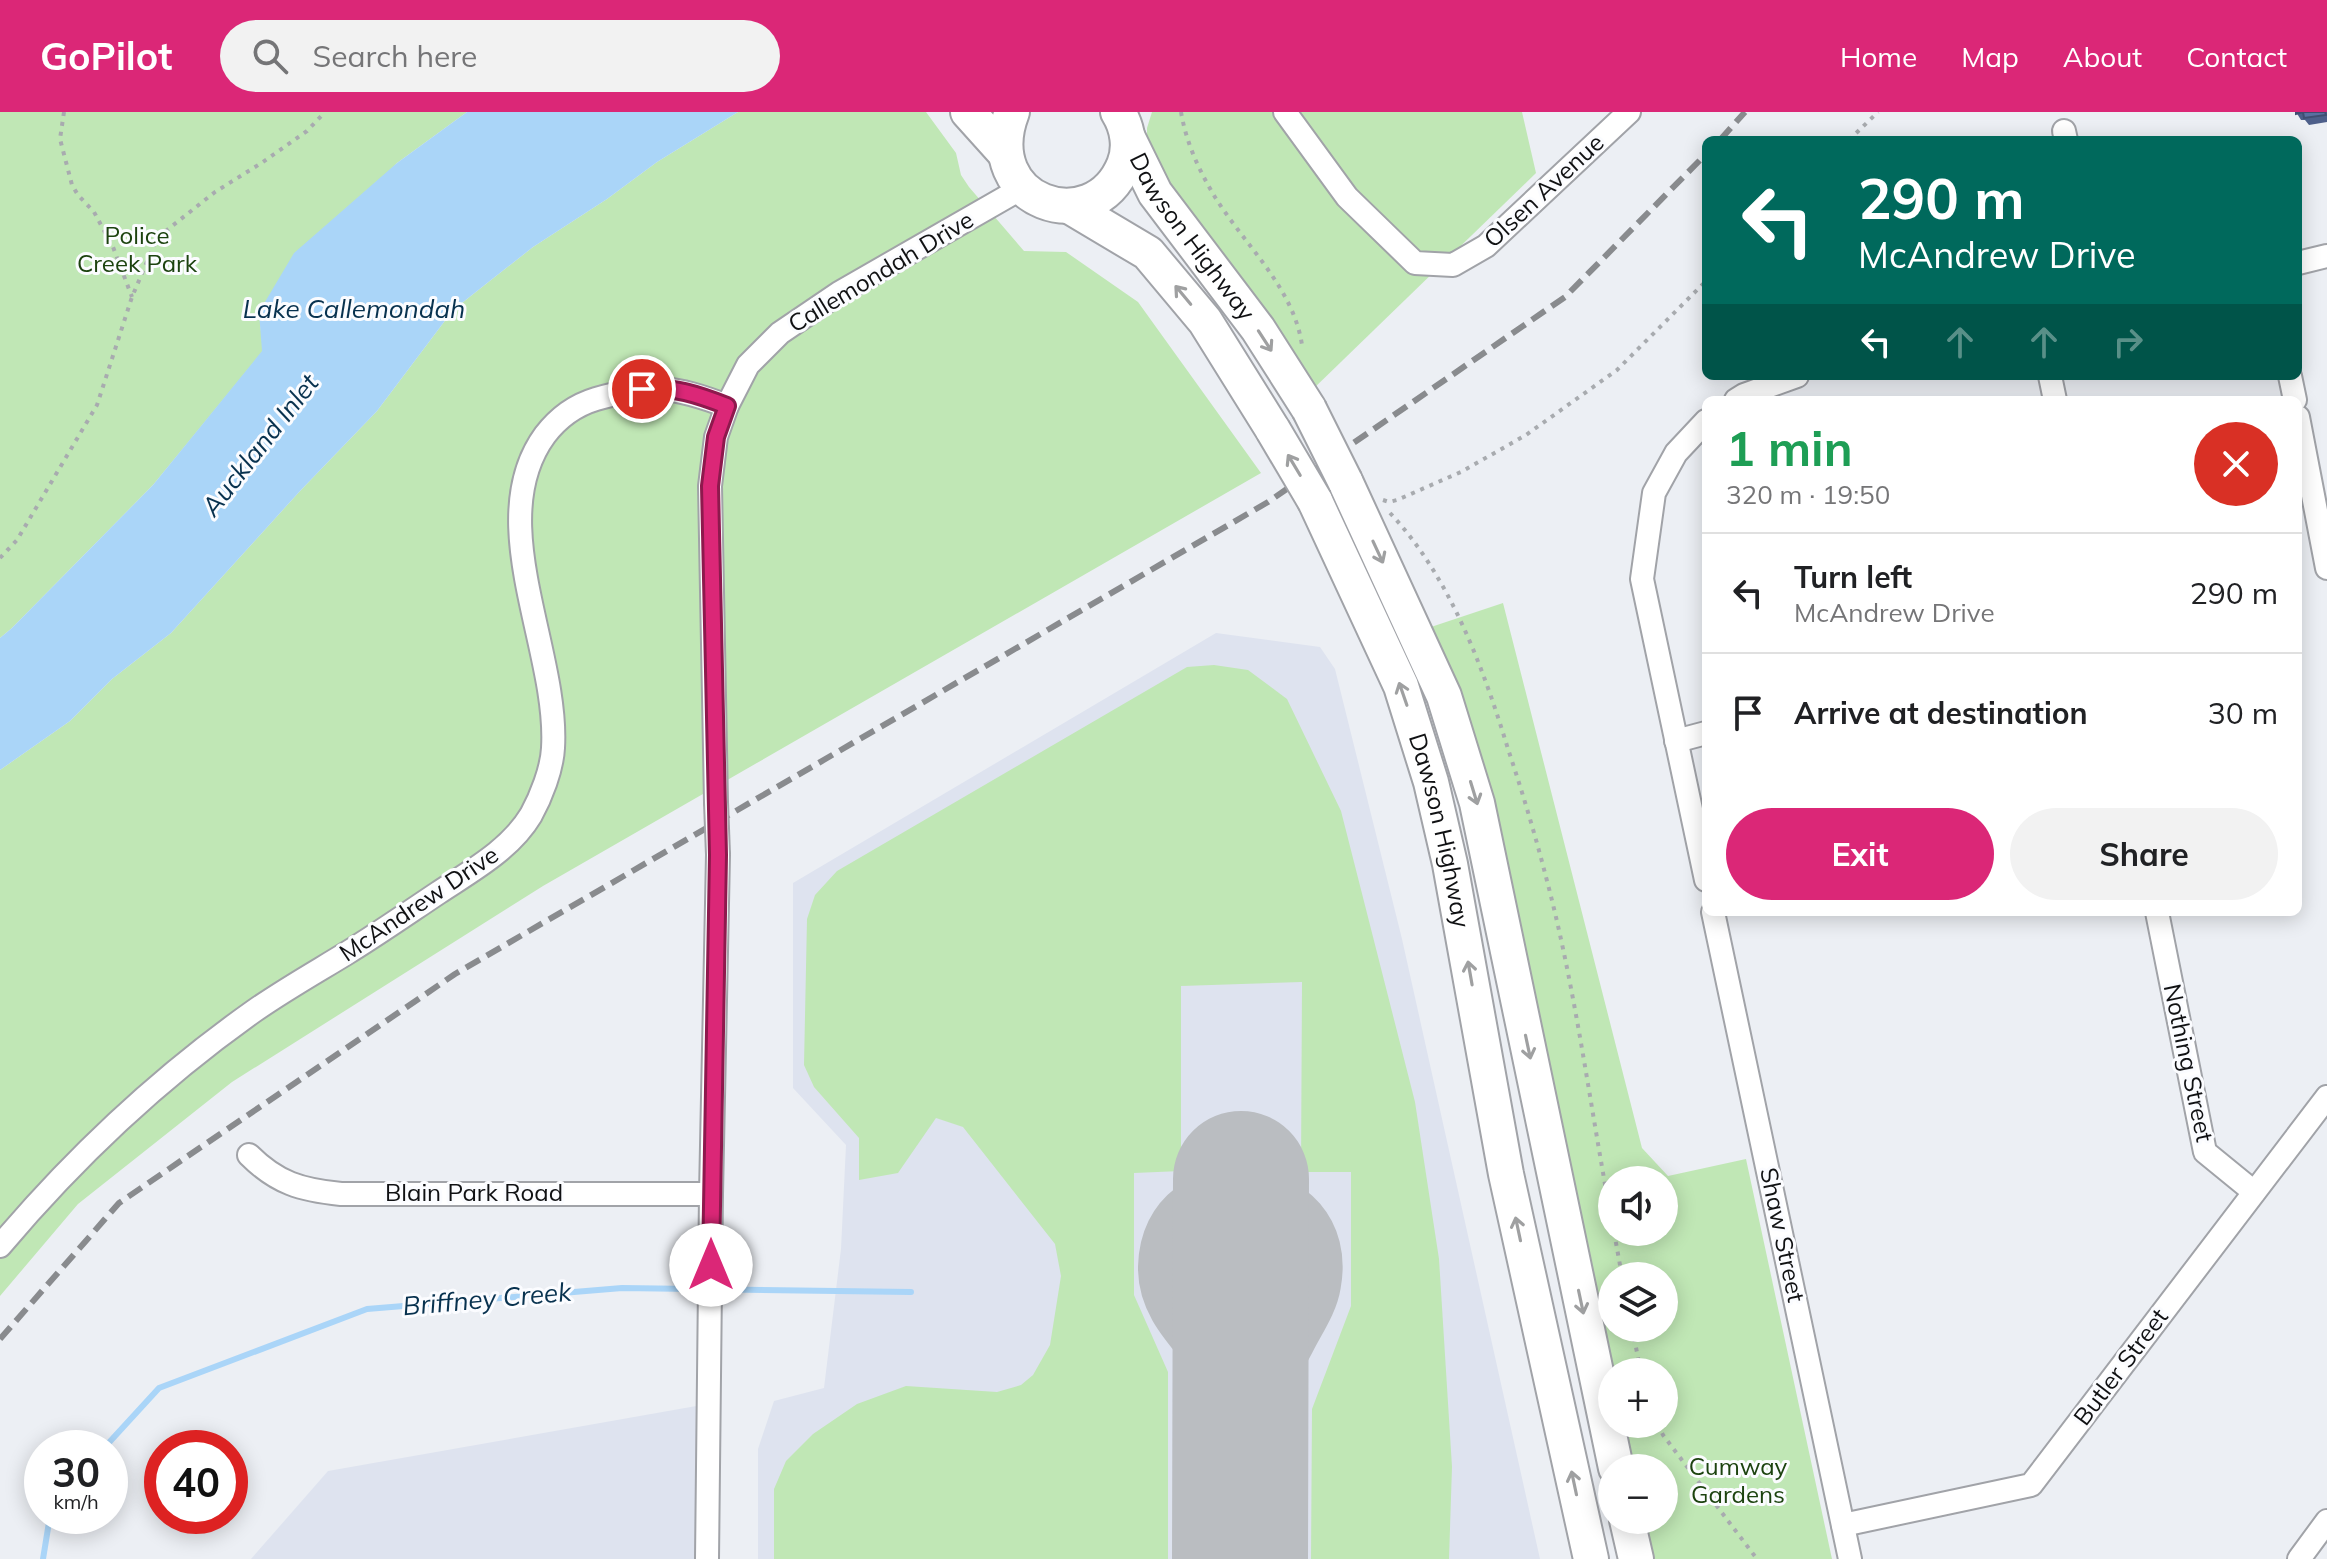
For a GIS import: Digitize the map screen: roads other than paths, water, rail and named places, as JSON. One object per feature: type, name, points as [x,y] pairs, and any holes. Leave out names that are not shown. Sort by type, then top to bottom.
[{"type":"highway","points":[[968,112],[1004,152]]},
{"type":"highway","points":[[1012,112],[1004,132],[1004,152],[1010,172],[1022,188]]},
{"type":"highway","points":[[1069,206],[1089,202],[1106,192],[1119,177],[1127,158],[1124,120]]},
{"type":"highway","name":"Dawson Highway","points":[[1124,120],[1155,193],[1258,329],[1309,409],[1444,696],[1477,803],[1613,1454]]},
{"type":"highway","name":"Dawson Highway","points":[[1022,188],[1043,202],[1069,206],[1148,253],[1205,321],[1315,501],[1401,686],[1431,782],[1450,864],[1506,1174],[1591,1559]]},
{"type":"highway","points":[[1630,1534],[1636,1559]]},
{"type":"street","name":"Olsen Avenue","points":[[1285,112],[1347,197],[1415,263],[1453,265],[1486,246],[1629,112]]},
{"type":"street","name":"Callemondah Drive","points":[[707,1559],[718,855],[710,486],[716,437],[727,406],[748,365],[780,333],[839,293],[1022,188]]},
{"type":"street","points":[[2302,262],[2327,256]]},
{"type":"street","points":[[1743,396],[1786,380]]},
{"type":"street","name":"McAndrew Drive","points":[[0,1246],[81,1156],[185,1061],[258,1008],[349,952],[486,861],[509,842],[531,815],[553,750],[550,692],[522,554],[519,512],[525,475],[535,448],[554,424],[583,403],[624,391],[661,387],[694,393],[727,406]]},
{"type":"street","points":[[1702,425],[1676,453],[1654,493],[1642,579],[1702,861]]},
{"type":"street","points":[[2302,438],[2327,568]]},
{"type":"street","points":[[1676,741],[1702,734]]},
{"type":"street","name":"Shaw Street","points":[[1714,916],[1850,1559]]},
{"type":"street","name":"Nothing Street","points":[[2158,916],[2205,1152],[2254,1192]]},
{"type":"street","name":"Butler Street","points":[[1843,1525],[2031,1485],[2327,1097]]},
{"type":"street","name":"Blain Park Road","points":[[249,1155],[274,1177],[289,1184],[310,1191],[341,1194],[711,1194]]},
{"type":"street","points":[[2299,1559],[2327,1521]]},
{"type":"water","name":"Lake Callemondah","points":[[467,112],[738,112],[657,162],[533,247],[453,310],[377,411],[171,633],[112,679],[70,721],[0,770],[0,638],[153,485],[262,351],[259,312],[294,253],[397,163]]},
{"type":"waterway","name":"Briffney Creek","points":[[120,1430],[159,1388],[367,1309],[622,1288],[911,1292]]},
{"type":"waterway","name":"Briffney Creek","points":[[43,1559],[47,1534]]},
{"type":"railway","points":[[1724,136],[1745,112]]},
{"type":"railway","points":[[0,1339],[119,1203],[455,974],[1268,502],[1565,297],[1702,158]]},
{"type":"park label","name":"Police Creek Park","points":[[137,250]]},
{"type":"park label","name":"Cumway Gardens","points":[[1738,1481]]},
{"type":"water label","name":"Auckland Inlet","points":[[260,445]]}]
